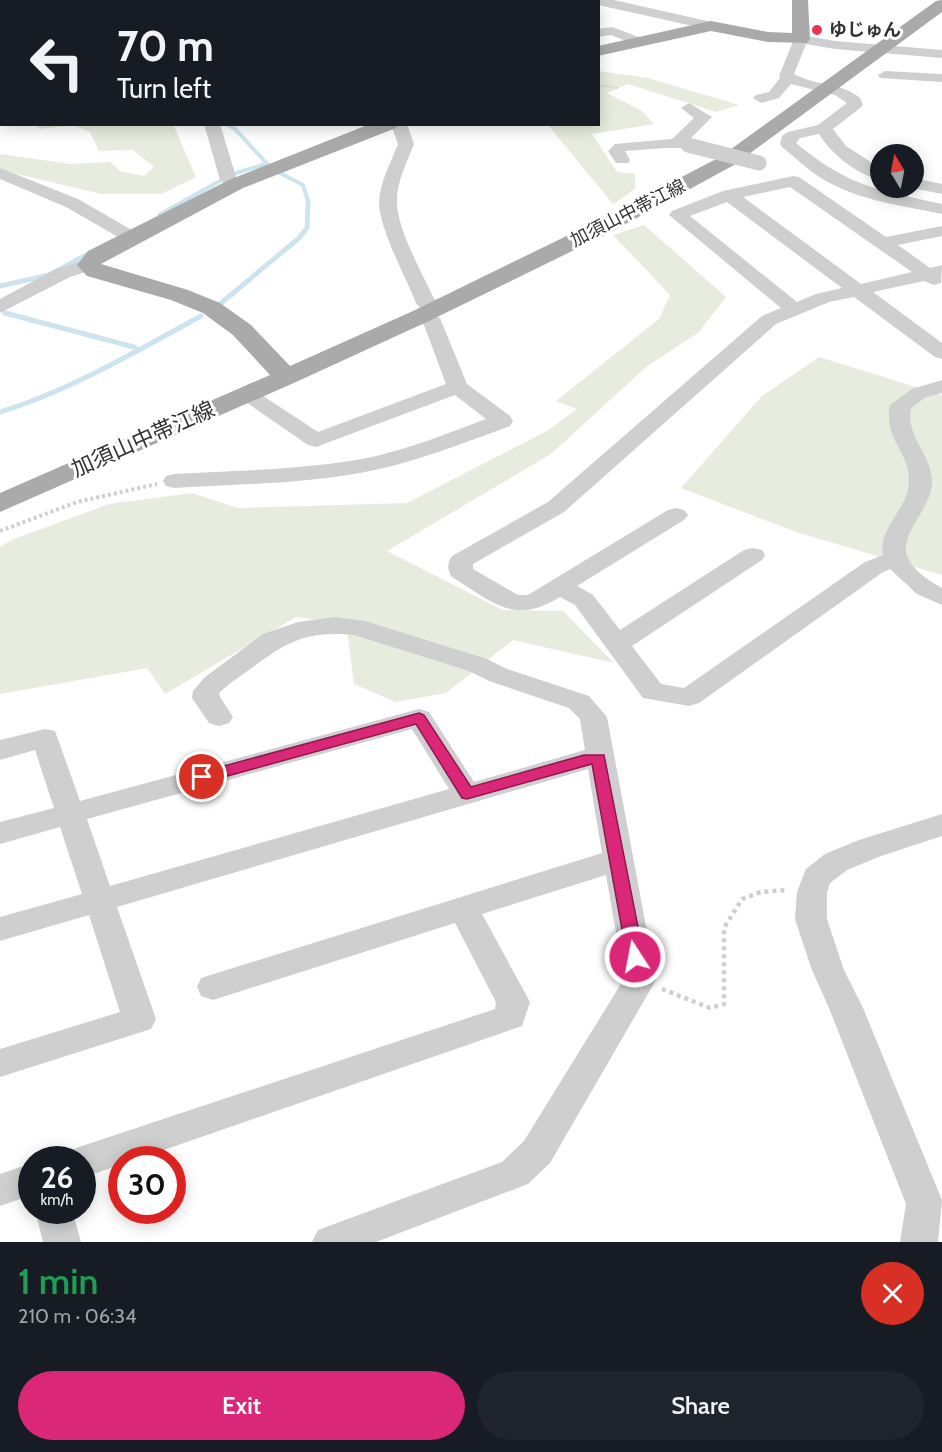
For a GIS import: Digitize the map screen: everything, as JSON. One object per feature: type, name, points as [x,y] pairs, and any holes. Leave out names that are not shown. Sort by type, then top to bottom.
[{"type":"main road","points":[[600,51],[711,26],[800,41],[800,0]]},
{"type":"main road","name":"加須山中帯江線","points":[[0,503],[287,377],[429,312],[601,228],[727,161],[942,4]]},
{"type":"main road","points":[[287,377],[246,333],[224,315],[191,300],[95,271],[88,265],[96,256],[236,184],[384,126]]},
{"type":"street","points":[[600,1],[677,16],[711,26]]},
{"type":"street","points":[[677,16],[694,6]]},
{"type":"street","points":[[600,33],[612,31],[639,42]]},
{"type":"street","points":[[788,78],[786,74],[800,41],[940,57]]},
{"type":"street","points":[[885,75],[942,78]]},
{"type":"street","points":[[788,78],[851,97],[855,105],[826,125],[826,137],[870,170]]},
{"type":"street","points":[[761,98],[774,95],[788,78]]},
{"type":"street","points":[[682,144],[704,117],[689,108]]},
{"type":"street","points":[[213,126],[228,180],[236,184]]},
{"type":"street","points":[[174,481],[301,473],[354,467],[421,451],[502,421],[458,387],[426,303],[392,224],[388,202],[392,181],[405,144],[400,126]]},
{"type":"street","points":[[825,129],[794,135],[788,140],[788,144],[822,172],[847,184],[866,191],[942,209]]},
{"type":"street","points":[[622,159],[616,151],[621,147],[682,144],[759,163],[793,181],[883,243],[937,276]]},
{"type":"street","points":[[0,173],[72,203],[131,237]]},
{"type":"street","points":[[793,181],[729,195],[678,215],[793,308]]},
{"type":"street","points":[[924,185],[942,189]]},
{"type":"street","points":[[729,195],[942,352]]},
{"type":"street","points":[[841,214],[888,205]]},
{"type":"street","points":[[883,243],[942,231]]},
{"type":"street","points":[[0,307],[63,273],[88,265]]},
{"type":"street","points":[[676,515],[533,603],[513,603],[461,572],[461,561],[556,507],[769,320],[793,308],[823,298],[859,289],[937,276]]},
{"type":"street","points":[[942,386],[919,393],[901,405],[899,422],[921,478],[920,495],[893,544],[895,559],[901,569],[929,592],[942,597]]},
{"type":"street","points":[[247,394],[316,440],[458,387]]},
{"type":"street","points":[[616,644],[753,555]]},
{"type":"street","points":[[560,587],[584,600],[653,692],[689,697],[874,567],[895,559]]},
{"type":"street","points":[[219,717],[206,698],[206,691],[214,683],[272,640],[298,630],[335,624],[356,627],[478,665],[498,675],[579,702],[592,717],[640,980],[537,1152],[515,1173],[331,1242]]},
{"type":"street","points":[[0,833],[419,718],[467,794]]},
{"type":"street","points":[[0,750],[45,738],[139,1018],[0,1063]]},
{"type":"street","points":[[0,929],[584,760],[599,759]]},
{"type":"street","points":[[919,1242],[926,1204],[846,1008],[828,970],[811,919],[812,892],[817,877],[836,862],[870,848],[942,825]]},
{"type":"street","points":[[213,987],[604,864],[618,863]]},
{"type":"street","points":[[96,1157],[510,1017],[513,1002],[464,909]]},
{"type":"street","points":[[0,1190],[18,1184]]},
{"type":"street","points":[[57,1224],[62,1242]]},
{"type":"path","points":[[600,85],[618,88]]},
{"type":"path","points":[[0,531],[43,512],[104,493],[174,481]]},
{"type":"path","points":[[640,980],[710,1008],[724,1004],[724,927],[742,899],[761,892],[795,889],[812,892]]},
{"type":"shaded area","points":[[600,71],[648,78],[739,105],[716,112],[628,84],[607,93],[642,111],[654,124],[592,134],[617,172],[635,174],[635,189],[613,204],[549,126],[600,126]]},
{"type":"shaded area","points":[[36,126],[64,126],[40,129]]},
{"type":"shaded area","points":[[75,126],[174,126],[196,177],[161,194],[102,194],[0,170],[0,154],[71,164],[110,162],[120,171],[144,176],[154,167],[133,150],[99,151],[90,132]]},
{"type":"shaded area","points":[[644,225],[726,297],[698,333],[646,367],[551,454],[387,551],[503,610],[563,611],[614,663],[513,640],[446,693],[396,702],[354,684],[346,624],[296,617],[165,694],[147,668],[0,694],[0,547],[14,539],[109,504],[192,493],[238,508],[407,503],[547,431],[577,409],[556,401],[659,319],[670,295],[613,235]]},
{"type":"shaded area","points":[[819,357],[942,395],[942,575],[799,533],[681,488],[762,396]]},
{"type":"waterway","points":[[230,126],[270,167]]},
{"type":"waterway","points":[[233,174],[266,164]]},
{"type":"waterway","points":[[280,173],[303,185],[308,201]]},
{"type":"waterway","points":[[184,201],[220,181]]},
{"type":"waterway","points":[[160,215],[187,200]]},
{"type":"waterway","points":[[220,304],[299,238],[307,228],[308,201]]},
{"type":"waterway","points":[[0,286],[49,275],[90,253]]},
{"type":"waterway","points":[[5,313],[134,347],[138,350]]},
{"type":"waterway","points":[[0,412],[77,382],[201,316]]},
{"type":"place","name":"ゆじゅん","points":[[817,30]]},
{"type":"route","points":[[202,777],[419,718],[467,794],[584,760],[599,759],[635,957]]}]
